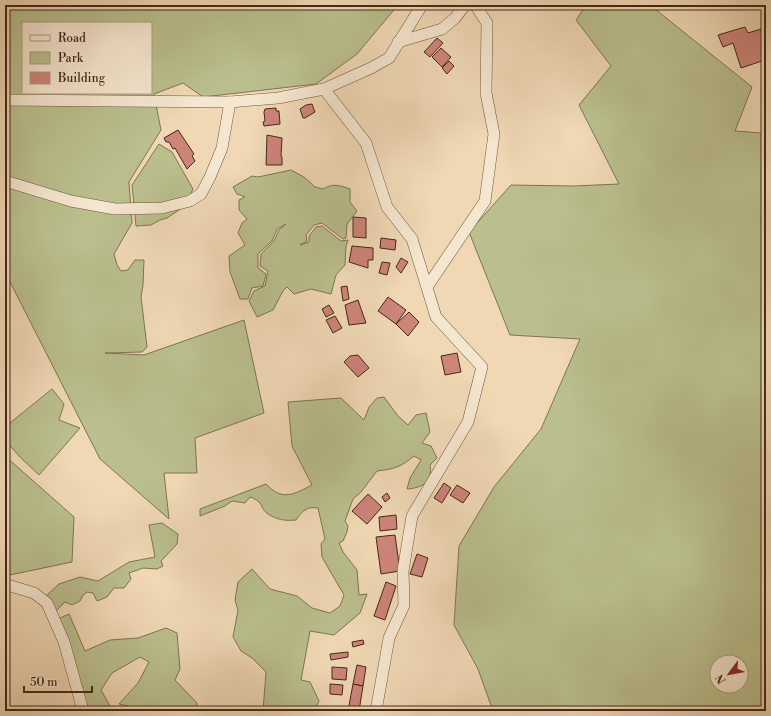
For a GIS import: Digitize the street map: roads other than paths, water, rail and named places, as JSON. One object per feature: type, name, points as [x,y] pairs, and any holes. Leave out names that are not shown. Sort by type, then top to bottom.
[{"type":"street","points":[[5,100],[230,102],[278,98],[324,89],[389,58],[422,5]]},
{"type":"street","points":[[398,42],[442,29],[455,18],[465,5]]},
{"type":"street","points":[[427,287],[485,200],[494,134],[486,93],[488,23],[475,5]]},
{"type":"street","points":[[324,89],[366,143],[387,206],[412,239],[436,317],[482,368],[468,422],[412,516],[403,571],[404,605],[389,638],[376,711]]},
{"type":"street","points":[[5,181],[71,201],[115,209],[162,208],[190,201],[201,194],[222,148],[230,102]]},
{"type":"street","points":[[5,586],[11,586],[34,593],[47,603],[64,642],[84,711]]}]
